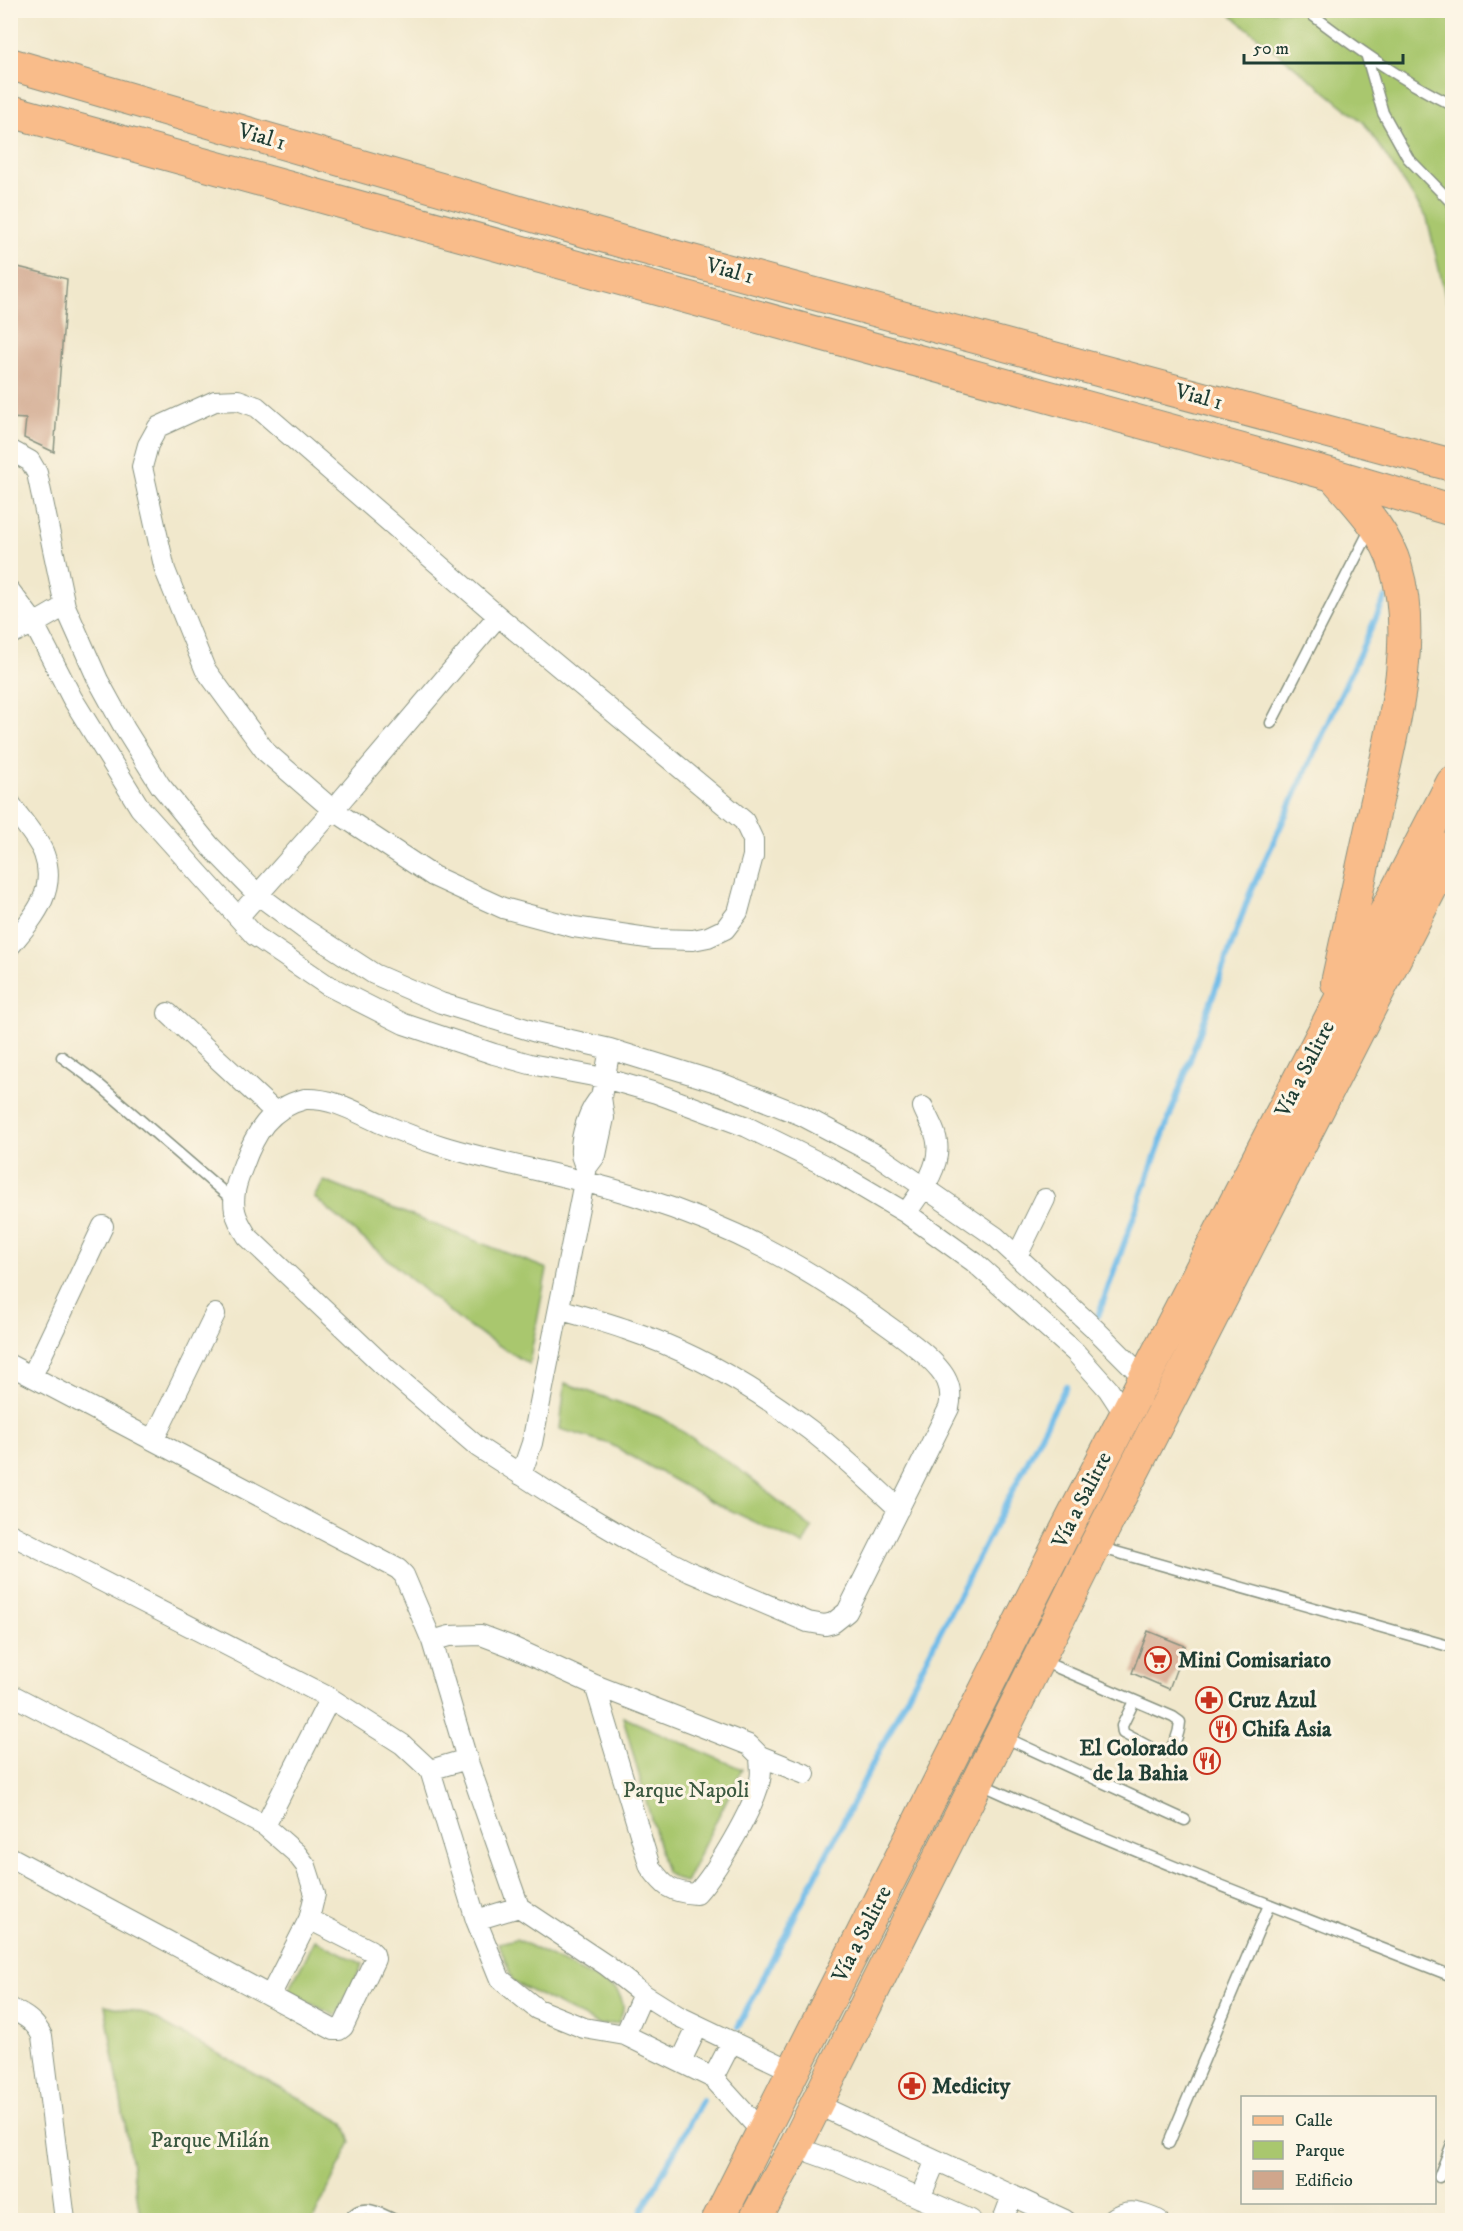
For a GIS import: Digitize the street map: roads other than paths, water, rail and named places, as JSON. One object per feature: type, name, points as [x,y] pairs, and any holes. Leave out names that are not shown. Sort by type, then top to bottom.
[{"type":"main road","name":"Vial 1","points":[[10,64],[640,247],[1445,461]]},
{"type":"main road","points":[[10,111],[1333,475],[1452,510]]},
{"type":"main road","points":[[1328,1025],[1396,712],[1403,654],[1404,606],[1396,567],[1374,522],[1333,475]]},
{"type":"main road","name":"Vía a Salitre","points":[[717,2220],[1125,1415],[1452,783]]},
{"type":"main road","name":"Vía a Salitre","points":[[756,2220],[795,2147],[1095,1546],[1452,847]]},
{"type":"street","points":[[215,400],[238,400],[257,407],[498,616],[744,821],[753,840],[753,856],[738,912],[725,928],[708,937],[693,940],[654,939],[574,927],[503,908],[434,876],[333,810],[266,752],[205,669],[165,570],[142,467],[148,445],[158,428],[215,400]]},
{"type":"street","points":[[10,450],[30,461],[37,474],[65,606],[98,680],[125,729],[160,785],[210,846],[257,894],[303,928],[374,974],[441,1003],[536,1032],[610,1049],[723,1084],[801,1115],[879,1156],[996,1237],[1144,1378]]},
{"type":"street","points":[[10,591],[34,624],[72,698],[140,808],[255,936],[327,985],[404,1024],[494,1054],[531,1064],[604,1078],[676,1100],[747,1127],[828,1167],[906,1213],[974,1262],[1075,1352],[1108,1389],[1125,1415]]},
{"type":"street","points":[[10,634],[34,624],[65,606]]},
{"type":"street","points":[[238,917],[333,810],[498,616]]},
{"type":"street","points":[[10,803],[44,854],[48,881],[40,908],[10,946]]},
{"type":"street","points":[[168,1013],[275,1112]]},
{"type":"street","points":[[521,1475],[532,1443],[585,1174],[581,1151],[589,1112],[601,1098],[610,1049]]},
{"type":"street","points":[[305,1099],[328,1100],[435,1144],[511,1166],[585,1174],[639,1197],[698,1217],[766,1247],[857,1303],[896,1332],[943,1373],[950,1390],[949,1408],[847,1612],[833,1623],[816,1624],[690,1572],[598,1523],[478,1447],[402,1382],[247,1236],[235,1212],[234,1201],[238,1178],[255,1137],[267,1119],[275,1112],[305,1099]]},
{"type":"street","points":[[906,1213],[924,1187],[934,1167],[938,1152],[937,1140],[922,1107]]},
{"type":"street","points":[[1017,1256],[1045,1199]]},
{"type":"street","points":[[32,1376],[103,1226]]},
{"type":"street","points":[[974,1262],[996,1237]]},
{"type":"street","points":[[559,1309],[652,1339],[734,1379],[773,1403],[810,1430],[899,1509]]},
{"type":"street","points":[[154,1439],[215,1314]]},
{"type":"street","points":[[10,1365],[398,1569],[404,1575],[432,1641],[467,1759],[519,1907],[606,1965],[643,1994],[698,2026],[793,2071]]},
{"type":"street","points":[[10,1534],[330,1698],[402,1744],[429,1770],[476,1920],[500,1979],[537,2009],[584,2028],[625,2035],[713,2078],[761,2131]]},
{"type":"street","points":[[432,1641],[449,1636],[481,1635],[595,1685],[749,1745],[760,1756],[805,1774]]},
{"type":"street","points":[[595,1685],[650,1867],[664,1886],[680,1893],[696,1894],[708,1881],[750,1809],[761,1778],[760,1756]]},
{"type":"street","points":[[10,1694],[265,1826],[296,1853],[306,1866],[315,1894],[309,1919],[270,1996]]},
{"type":"street","points":[[265,1826],[330,1698]]},
{"type":"street","points":[[429,1770],[467,1759]]},
{"type":"street","points":[[10,1857],[334,2030],[339,2030],[343,2027],[375,1959],[374,1954],[309,1919]]},
{"type":"street","points":[[476,1920],[519,1907]]},
{"type":"street","points":[[625,2035],[643,1994]]},
{"type":"street","points":[[10,2008],[30,2019],[42,2036],[65,2220]]},
{"type":"street","points":[[681,2061],[698,2026]]},
{"type":"street","points":[[713,2078],[732,2042]]},
{"type":"street","points":[[816,2104],[1065,2220]]},
{"type":"street","points":[[795,2147],[840,2163],[971,2220]]},
{"type":"street","points":[[920,2198],[936,2160]]},
{"type":"street","points":[[1002,2220],[1012,2196]]},
{"type":"street","points":[[1110,2220],[1119,2214],[1134,2211],[1158,2220]]},
{"type":"lane","points":[[1306,10],[1367,57],[1452,105]]},
{"type":"lane","points":[[1367,57],[1383,113],[1408,158],[1452,203]]},
{"type":"lane","points":[[1271,723],[1374,522]]},
{"type":"lane","points":[[62,1056],[96,1082],[234,1201]]},
{"type":"lane","points":[[1095,1546],[1452,1647]]},
{"type":"lane","points":[[1039,1660],[1173,1717],[1180,1722],[1172,1748],[1167,1752],[1157,1751],[1123,1733],[1122,1726],[1134,1701]]},
{"type":"lane","points":[[1001,1736],[1185,1820]]},
{"type":"lane","points":[[978,1782],[1033,1808],[1269,1905],[1452,1976]]},
{"type":"lane","points":[[1169,2143],[1269,1905]]},
{"type":"lane","points":[[1439,2177],[1452,2144]]},
{"type":"lane","points":[[349,2220],[362,2209],[375,2211],[395,2220]]},
{"type":"waterway","points":[[1098,1316],[1250,893],[1385,598]]},
{"type":"waterway","points":[[738,2027],[1066,1386]]},
{"type":"waterway","points":[[637,2220],[702,2100]]},
{"type":"place","name":"Mini Comisariato","points":[[1158,1660]]},
{"type":"place","name":"Cruz Azul","points":[[1209,1700]]},
{"type":"place","name":"Chifa Asia","points":[[1223,1729]]},
{"type":"place","name":"El Colorado de la Bahia","points":[[1207,1761]]},
{"type":"place","name":"Medicity","points":[[912,2086]]},
{"type":"park label","name":"Parque Napoli","points":[[686,1790]]},
{"type":"park label","name":"Parque Milán","points":[[210,2140]]}]
